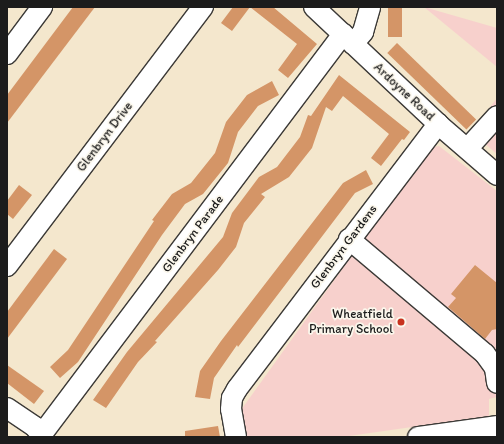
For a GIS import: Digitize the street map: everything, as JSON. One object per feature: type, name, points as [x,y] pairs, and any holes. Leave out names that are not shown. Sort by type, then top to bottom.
[{"type":"street","points":[[7,54],[42,7]]},
{"type":"street","name":"Glenbryn Drive","points":[[7,266],[203,7]]},
{"type":"street","name":"Ardoyne Road","points":[[314,7],[438,124],[468,148],[497,175]]},
{"type":"street","name":"Glenbryn Parade","points":[[43,436],[348,39],[363,32],[370,7]]},
{"type":"street","points":[[468,148],[497,116]]},
{"type":"street","name":"Glenbryn Gardens","points":[[236,437],[231,408],[232,398],[350,239],[438,124]]},
{"type":"street","points":[[350,239],[485,354],[495,368],[497,383]]},
{"type":"street","points":[[7,408],[43,436]]},
{"type":"street","points":[[418,437],[497,426]]},
{"type":"shaded area","points":[[424,7],[497,28],[497,67]]},
{"type":"shaded area","points":[[497,98],[497,154],[471,132]]},
{"type":"shaded area","name":"Wheatfield Primary School","points":[[439,146],[497,191],[497,397],[489,399],[489,416],[342,437],[246,437],[241,410],[358,247],[434,147]]},
{"type":"building","points":[[73,7],[95,7],[7,123],[7,95]]},
{"type":"building","points":[[233,7],[250,7],[232,31],[221,23]]},
{"type":"building","points":[[250,7],[273,7],[317,44],[288,78],[278,70],[297,44]]},
{"type":"building","points":[[388,7],[402,7],[402,37],[388,37]]},
{"type":"building","points":[[397,43],[476,119],[466,129],[387,53]]},
{"type":"building","points":[[339,75],[410,132],[404,140],[402,139],[381,166],[371,158],[389,134],[343,96],[332,111],[326,107],[312,148],[289,177],[261,194],[265,197],[244,223],[236,247],[218,270],[155,341],[157,342],[138,362],[106,408],[93,400],[127,352],[223,237],[232,213],[259,177],[277,167],[300,137],[308,115],[311,116]]},
{"type":"building","points":[[272,81],[279,95],[258,106],[238,132],[228,163],[203,194],[185,204],[162,235],[78,362],[60,378],[50,367],[68,350],[154,221],[152,220],[172,194],[191,183],[215,153],[226,122],[247,95]]},
{"type":"building","points":[[366,170],[373,184],[355,193],[238,347],[237,345],[214,378],[210,399],[195,397],[200,371],[221,341],[343,183]]},
{"type":"building","points":[[19,185],[32,195],[13,219],[7,214],[7,201]]},
{"type":"building","points":[[54,249],[67,259],[7,339],[7,312]]},
{"type":"building","points":[[475,265],[497,283],[497,329],[492,330],[485,339],[448,307],[456,298],[451,294]]},
{"type":"building","points":[[7,365],[44,391],[34,404],[7,383]]},
{"type":"building","points":[[218,426],[220,437],[185,437],[185,431]]},
{"type":"place","name":"Wheatfield Primary School","points":[[401,322]]}]
